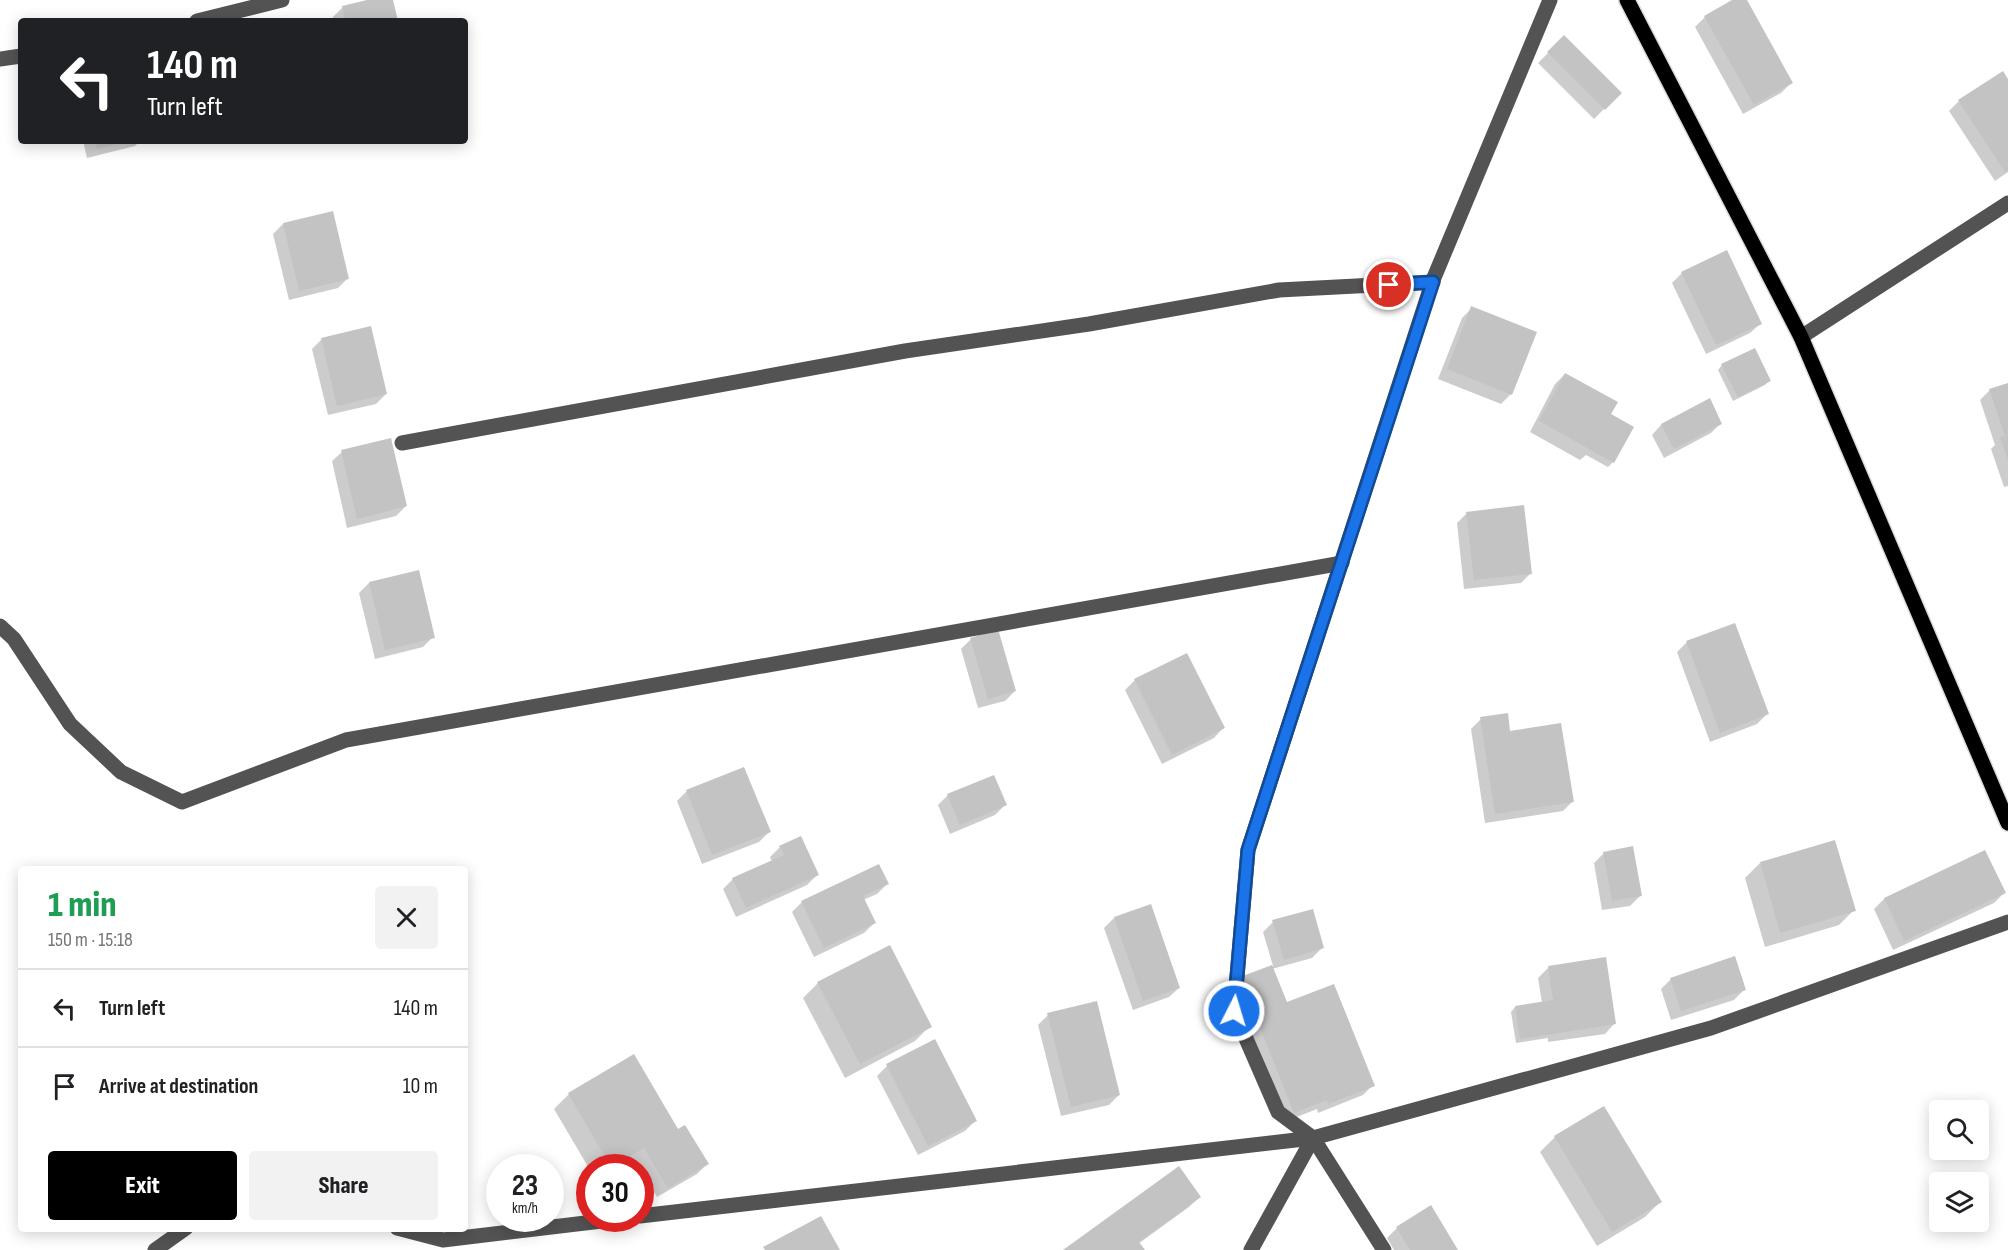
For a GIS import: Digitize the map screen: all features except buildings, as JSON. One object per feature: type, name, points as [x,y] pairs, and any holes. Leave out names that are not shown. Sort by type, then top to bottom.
[{"type":"main road","points":[[1627,0],[1801,337],[2008,823]]},
{"type":"street","points":[[209,18],[282,0]]},
{"type":"street","points":[[1384,1250],[1312,1138],[1278,1112],[1234,1011],[1248,850],[1433,282],[1550,0]]},
{"type":"street","points":[[0,59],[18,56]]},
{"type":"street","points":[[1801,337],[2008,203]]},
{"type":"street","points":[[402,443],[894,353],[1089,324],[1279,290],[1433,282]]},
{"type":"street","points":[[0,626],[14,639],[70,724],[121,772],[182,802],[346,740],[1342,563]]},
{"type":"street","points":[[654,1214],[1312,1138],[1711,1028],[2008,922]]},
{"type":"street","points":[[1251,1250],[1312,1138]]},
{"type":"street","points":[[412,1232],[443,1240],[576,1224]]},
{"type":"street","points":[[155,1250],[180,1232]]},
{"type":"route","points":[[1234,1011],[1248,850],[1433,282],[1389,285]]}]
